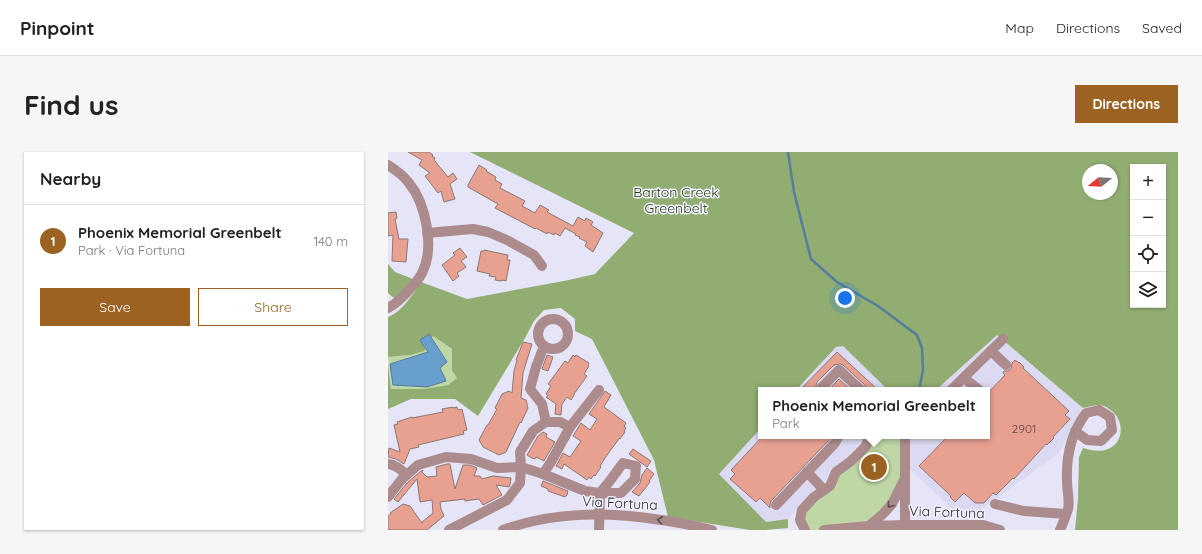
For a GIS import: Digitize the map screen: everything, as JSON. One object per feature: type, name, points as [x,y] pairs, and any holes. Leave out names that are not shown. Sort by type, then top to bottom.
[{"type":"street","points":[[388,165],[399,172],[410,184],[419,200],[425,217],[428,249],[426,263],[422,273],[406,294],[399,301],[388,308]]},
{"type":"street","points":[[427,232],[473,229],[488,232],[507,240],[534,255],[542,266]]},
{"type":"street","points":[[954,387],[1003,339]]},
{"type":"street","points":[[544,346],[530,389],[542,404],[546,422]]},
{"type":"street","points":[[991,351],[1006,365]]},
{"type":"street","points":[[822,387],[839,370],[858,387]]},
{"type":"street","points":[[964,378],[975,387]]},
{"type":"street","points":[[543,474],[570,427],[599,390]]},
{"type":"street","points":[[449,530],[507,500],[520,483],[520,452],[534,431],[546,422],[560,422],[570,427]]},
{"type":"street","points":[[1060,530],[1068,508],[1066,471],[1070,442],[1075,431]]},
{"type":"street","points":[[776,505],[837,439]]},
{"type":"street","points":[[805,530],[800,520],[802,510],[814,497],[830,486],[836,472],[851,461],[866,446],[868,439]]},
{"type":"street","points":[[905,439],[905,528]]},
{"type":"street","points":[[388,497],[402,479],[418,465],[446,457],[471,459],[497,468],[520,467],[543,474],[585,492],[600,493],[599,530]]},
{"type":"street","points":[[388,464],[392,464],[401,469],[406,475]]},
{"type":"street","points":[[807,472],[824,490]]},
{"type":"street","name":"Via Fortuna","points":[[869,526],[892,504],[905,478]]},
{"type":"street","points":[[995,504],[1024,511],[1066,514]]},
{"type":"street","name":"Via Fortuna","points":[[503,530],[530,522],[570,515],[600,514],[662,520],[711,530]]},
{"type":"street","name":"Via Fortuna","points":[[824,530],[869,526],[905,528],[983,525],[1000,530]]},
{"type":"shaded area","points":[[997,335],[1083,408],[1059,453],[965,521],[909,468],[906,439],[990,439],[990,387],[939,387]]},
{"type":"shaded area","points":[[843,346],[885,387],[799,387],[836,347]]},
{"type":"shaded area","points":[[758,431],[758,439],[864,439],[788,519],[766,522],[719,474]]},
{"type":"green space","name":"Barton Creek Greenbelt","points":[[470,152],[1178,152],[1178,530],[1075,530],[1078,499],[1079,457],[1083,448],[1102,451],[1111,448],[1116,444],[1119,439],[1121,428],[1119,422],[1112,411],[1104,406],[1096,405],[1083,408],[997,335],[939,387],[885,387],[843,346],[836,347],[799,387],[758,387],[758,431],[719,474],[766,522],[788,519],[788,528],[750,530],[668,517],[654,460],[592,339],[575,331],[575,319],[561,308],[544,310],[534,321],[478,416],[455,399],[411,399],[388,409],[388,364],[391,389],[424,389],[448,385],[457,378],[452,371],[452,349],[433,336],[424,351],[410,355],[388,357],[388,317],[398,312],[421,282],[467,299],[595,274],[634,233]]},
{"type":"green space","points":[[388,264],[395,272],[413,279],[395,299],[388,293]]},
{"type":"green space","points":[[433,336],[452,349],[452,371],[457,378],[448,385],[424,389],[391,389],[388,357],[410,355]]},
{"type":"green space","points":[[866,439],[905,439],[905,478],[892,504],[869,526],[805,530],[802,510]]},
{"type":"water","points":[[429,334],[447,362],[440,368],[446,381],[427,387],[393,385],[390,364],[428,352],[420,340]]},
{"type":"building","points":[[408,152],[429,152],[433,155],[432,156],[435,158],[434,160],[448,177],[453,173],[457,179],[450,184],[455,199],[444,202],[441,191],[438,193],[425,176],[430,173],[419,165],[422,160]]},
{"type":"building","points":[[479,165],[496,177],[495,180],[502,184],[500,188],[525,201],[522,206],[535,213],[540,205],[549,210],[547,212],[573,226],[578,217],[585,221],[586,218],[593,222],[591,225],[603,233],[593,252],[585,246],[587,242],[565,228],[560,236],[555,233],[554,235],[548,232],[547,234],[495,208],[498,204],[468,187]]},
{"type":"building","points":[[396,212],[397,218],[395,219],[399,239],[408,239],[406,262],[392,261],[393,235],[388,236],[388,213]]},
{"type":"building","points":[[460,248],[467,257],[461,261],[466,267],[457,273],[459,276],[453,281],[442,265],[455,255],[453,253]]},
{"type":"building","points":[[484,250],[508,255],[507,260],[510,260],[506,281],[495,280],[496,277],[489,276],[490,274],[477,271],[481,251]]},
{"type":"building","points":[[523,342],[532,344],[523,373],[521,398],[526,400],[528,408],[506,452],[499,455],[483,447],[479,440],[497,409],[495,408],[502,394],[509,391],[512,393],[516,360]]},
{"type":"building","points":[[837,352],[875,387],[866,387],[843,365],[840,364],[834,365],[817,382],[816,387],[803,387]]},
{"type":"building","points":[[547,355],[553,357],[548,371],[542,369]]},
{"type":"building","points":[[573,355],[575,357],[576,355],[589,363],[589,366],[584,374],[587,376],[571,400],[567,397],[562,404],[561,415],[555,414],[556,404],[546,397],[548,396],[546,394],[551,386],[548,384],[565,361],[568,363]]},
{"type":"building","points":[[1015,360],[1019,362],[1024,367],[1023,368],[1069,411],[1065,415],[1070,419],[1053,437],[1054,438],[1047,445],[1046,444],[1014,479],[1013,478],[996,495],[993,493],[984,503],[975,503],[964,493],[955,502],[950,497],[951,496],[919,466],[945,439],[990,439],[990,391],[1005,375],[1003,373],[1004,371],[1011,369],[1012,363]]},
{"type":"building","points":[[839,379],[848,387],[831,387]]},
{"type":"building","points":[[605,391],[611,395],[604,407],[626,423],[624,426],[626,428],[624,431],[625,432],[605,458],[595,476],[594,475],[591,479],[589,477],[587,480],[564,464],[562,469],[556,466],[563,453],[570,457],[581,441],[573,436],[581,423],[590,430],[597,419],[589,414]]},
{"type":"building","points":[[457,407],[458,410],[462,409],[467,430],[463,431],[464,434],[418,445],[419,447],[410,449],[404,464],[396,459],[388,457],[389,448],[400,452],[394,425],[398,424],[397,422],[412,417],[443,412],[442,409]]},
{"type":"building","points":[[543,432],[547,434],[546,437],[555,442],[544,461],[527,455],[538,436]]},
{"type":"building","points":[[760,439],[830,439],[771,501],[770,508],[760,498],[756,502],[730,479],[735,474],[731,470]]},
{"type":"building","points":[[633,449],[651,461],[647,467],[629,454]]},
{"type":"building","points":[[450,464],[455,489],[463,465],[470,465],[477,468],[474,476],[480,476],[482,479],[493,476],[511,478],[510,485],[509,487],[496,485],[502,495],[483,505],[479,499],[440,502],[444,516],[427,530],[388,530],[388,516],[403,504],[410,506],[422,523],[433,513],[432,500],[420,502],[417,479],[398,502],[394,499],[407,483],[421,471],[423,470],[422,472],[427,477],[437,476],[436,467]]},
{"type":"building","points":[[647,468],[654,474],[649,481],[650,482],[639,496],[632,492],[640,483],[642,475]]},
{"type":"building","points":[[543,481],[568,491],[567,495],[565,497],[548,491],[548,489],[541,486]]},
{"type":"waterway","points":[[788,152],[794,192],[811,259],[837,282],[878,306],[917,335],[922,348],[923,370],[920,387]]},
{"type":"place","name":"Phoenix Memorial Greenbelt","points":[[874,467]]}]
